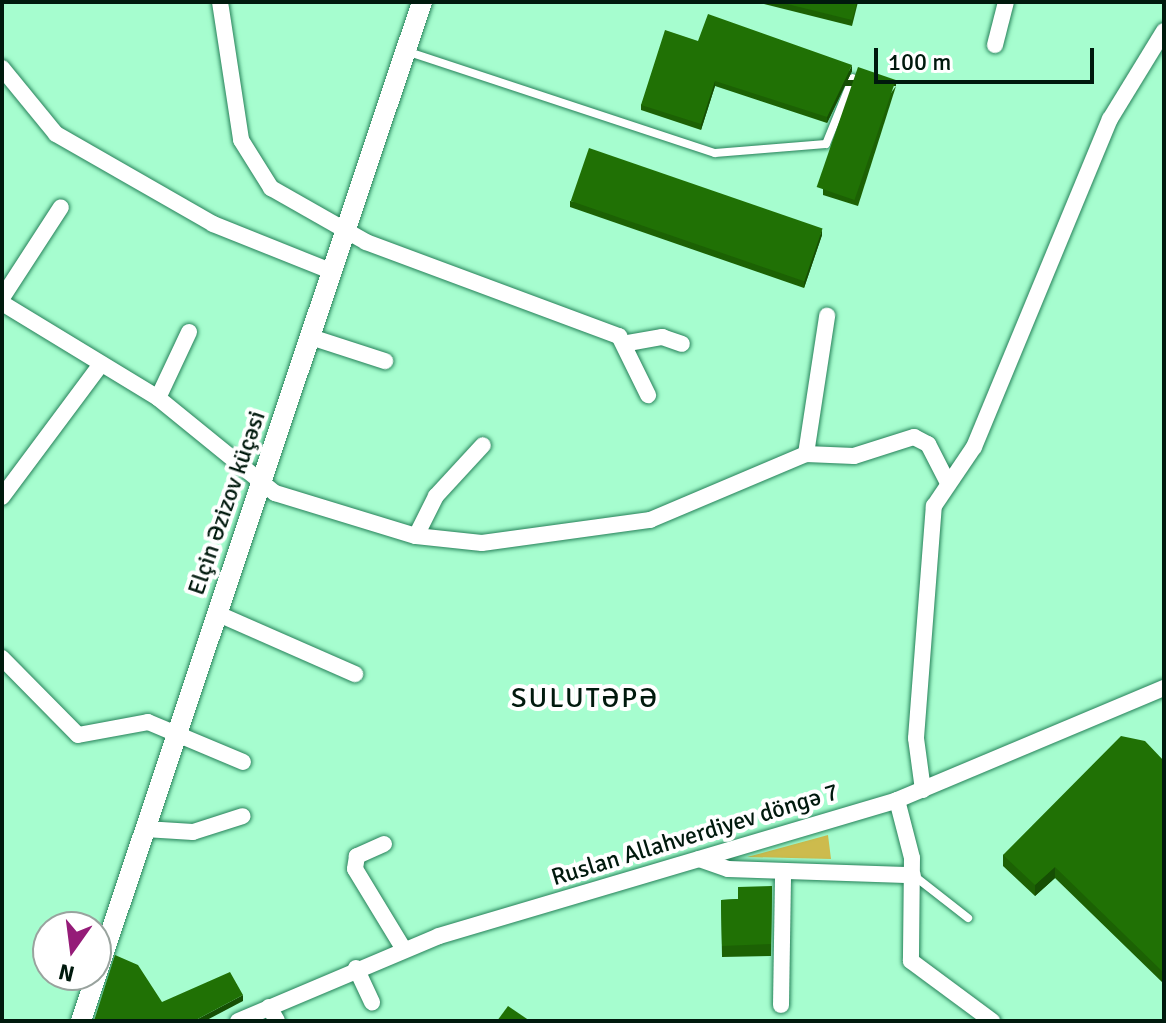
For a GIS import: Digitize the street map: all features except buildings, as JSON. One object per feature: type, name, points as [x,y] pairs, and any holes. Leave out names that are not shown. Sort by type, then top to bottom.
[{"type":"street","points":[[220,2],[250,163],[271,188],[346,233],[528,296],[628,343],[662,337],[682,344]]},
{"type":"street","name":"Elçin Əzizov küçəsi","points":[[81,1021],[422,2]]},
{"type":"street","points":[[995,45],[1006,2]]},
{"type":"street","points":[[923,790],[916,738],[928,551],[934,506],[974,447],[1110,119],[1164,31]]},
{"type":"street","points":[[2,68],[56,134],[213,224],[333,272]]},
{"type":"street","points":[[61,207],[2,301],[158,398],[261,484],[289,501],[416,536],[482,543],[650,520],[806,454],[854,456],[921,438],[948,483]]},
{"type":"street","points":[[806,454],[827,316]]},
{"type":"street","points":[[158,398],[189,332]]},
{"type":"street","points":[[311,337],[385,361]]},
{"type":"street","points":[[628,343],[648,395]]},
{"type":"street","points":[[2,497],[101,364]]},
{"type":"street","points":[[416,536],[436,496],[483,445]]},
{"type":"street","points":[[216,613],[355,674]]},
{"type":"street","points":[[2,658],[78,735],[93,737],[135,721],[178,729],[243,762]]},
{"type":"street","name":"Ruslan Allahverdiyev döngə 7","points":[[238,1021],[273,1014],[356,968],[403,948],[897,800],[1164,688]]},
{"type":"street","points":[[897,800],[913,875],[911,961],[992,1021]]},
{"type":"street","points":[[145,829],[193,832],[243,816]]},
{"type":"street","points":[[384,844],[353,862],[403,948]]},
{"type":"street","points":[[699,859],[718,868],[783,873],[913,875]]},
{"type":"street","points":[[781,1005],[783,873]]},
{"type":"street","points":[[356,968],[372,1002]]},
{"type":"lane","points":[[406,51],[715,153],[826,144],[853,78]]},
{"type":"lane","points":[[913,875],[968,918]]},
{"type":"shaded area","points":[[828,835],[831,859],[747,857]]},
{"type":"district","name":"SULUTƏPƏ","points":[[585,698]]}]
